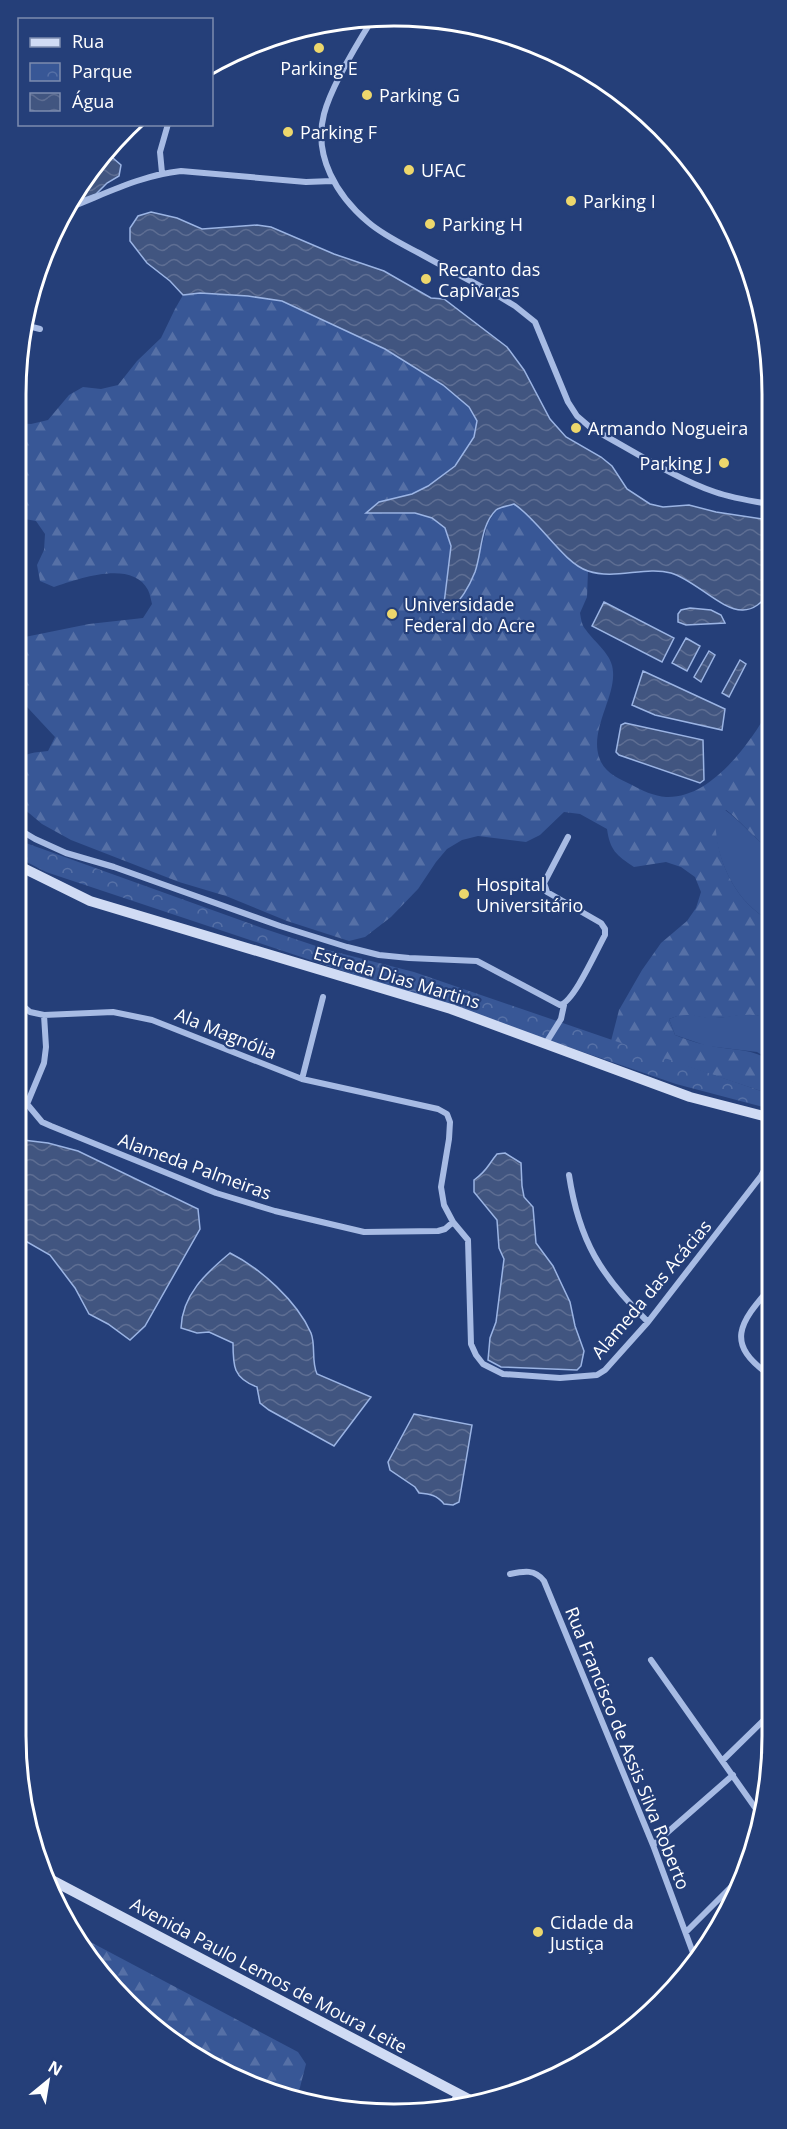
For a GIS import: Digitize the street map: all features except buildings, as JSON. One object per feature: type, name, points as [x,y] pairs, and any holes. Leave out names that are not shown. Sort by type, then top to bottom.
[{"type":"street","points":[[369,26],[329,98],[323,116],[323,148],[332,182],[370,224],[500,297],[534,322],[568,402],[577,416],[591,428],[699,486],[746,501],[762,503]]},
{"type":"street","points":[[162,173],[160,152],[167,126]]},
{"type":"street","points":[[78,205],[146,177],[181,171],[306,182],[332,182]]},
{"type":"street","points":[[32,327],[40,329]]},
{"type":"street","points":[[26,834],[66,853],[114,867],[280,926],[347,947],[379,955],[477,961],[557,1004],[564,1005]]},
{"type":"street","points":[[546,1043],[561,1019],[564,1005],[606,929],[601,923],[544,888],[544,882],[568,837]]},
{"type":"street","name":"Estrada Dias Martins","points":[[26,869],[90,901],[451,1009],[690,1097],[762,1116]]},
{"type":"street","points":[[302,1078],[322,997]]},
{"type":"street","name":"Ala Magnólia","points":[[26,1009],[30,1012],[44,1015],[113,1012],[134,1016],[196,1036],[302,1078],[428,1107]]},
{"type":"street","points":[[27,1104],[44,1064],[46,1047],[44,1015]]},
{"type":"street","name":"Alameda Palmeiras","points":[[27,1104],[42,1122],[51,1126],[216,1193],[275,1211],[372,1233],[438,1231],[445,1229],[453,1222]]},
{"type":"street","name":"Alameda das Acácias","points":[[428,1107],[447,1114],[450,1122],[441,1187],[444,1205],[453,1222],[468,1240],[471,1344],[483,1364],[503,1374],[560,1378],[597,1375],[605,1370],[648,1322],[762,1174]]},
{"type":"street","points":[[569,1175],[578,1220],[597,1263],[625,1300],[648,1322]]},
{"type":"street","points":[[762,1298],[745,1319],[740,1338],[750,1359],[762,1369]]},
{"type":"street","name":"Rua Francisco de Assis Silva Roberto","points":[[510,1574],[530,1571],[536,1573],[544,1581],[653,1845],[692,1950]]},
{"type":"street","points":[[651,1660],[754,1806]]},
{"type":"street","points":[[723,1760],[762,1722]]},
{"type":"street","points":[[653,1845],[733,1775]]},
{"type":"street","name":"Avenida Paulo Lemos de Moura Leite","points":[[57,1883],[462,2096]]},
{"type":"street","points":[[686,1932],[727,1891]]},
{"type":"green space","points":[[200,293],[261,297],[293,305],[411,364],[455,392],[470,407],[477,421],[477,432],[466,453],[445,473],[423,488],[406,496],[379,502],[382,514],[415,513],[432,518],[445,528],[451,546],[443,612],[461,599],[475,570],[488,523],[497,509],[514,504],[568,556],[588,571],[587,597],[580,613],[581,620],[607,655],[613,672],[613,682],[600,725],[597,746],[601,763],[612,774],[653,794],[666,797],[683,795],[698,789],[727,766],[752,737],[762,721],[762,843],[726,810],[715,822],[720,852],[730,879],[747,902],[762,915],[762,1016],[708,1018],[683,1015],[669,1019],[675,1035],[715,1047],[746,1051],[762,1056],[762,1091],[611,1041],[619,1010],[642,970],[661,943],[687,921],[696,908],[701,892],[695,877],[681,867],[666,862],[634,867],[615,851],[607,829],[580,814],[564,812],[540,835],[526,842],[478,836],[462,840],[447,849],[418,889],[391,917],[365,937],[349,941],[287,921],[226,896],[179,882],[71,840],[42,824],[26,811],[26,755],[48,751],[55,737],[26,706],[26,637],[89,624],[143,618],[152,604],[148,590],[130,575],[118,573],[90,576],[54,587],[40,581],[37,565],[44,550],[45,534],[36,521],[26,519],[26,424],[48,420],[69,395],[83,387],[101,389],[118,385],[137,361],[161,338],[183,295]]},
{"type":"green space","points":[[725,810],[762,843],[762,915],[747,902],[730,879],[719,852],[714,822]]},
{"type":"green space","points":[[26,843],[262,928],[328,950],[414,972],[762,1091],[762,1107],[676,1084],[46,872],[26,862]]},
{"type":"green space","points":[[685,1013],[710,1018],[750,1014],[762,1017],[762,1055],[757,1052],[707,1046],[675,1035],[669,1019]]},
{"type":"green space","points":[[89,1941],[298,2052],[306,2064],[299,2091],[231,2066],[209,2054],[169,2027],[133,1996]]},
{"type":"water","points":[[112,157],[121,165],[119,176],[107,183],[96,194],[81,199]]},
{"type":"water","points":[[151,212],[177,218],[202,229],[257,225],[271,227],[334,254],[384,271],[431,298],[444,299],[507,347],[524,370],[550,419],[566,437],[612,466],[627,489],[650,504],[663,507],[689,505],[716,512],[762,519],[762,602],[751,609],[735,609],[717,601],[680,577],[661,571],[609,574],[588,571],[560,551],[533,520],[514,504],[496,510],[491,516],[484,531],[475,572],[470,583],[454,607],[450,611],[443,612],[451,546],[445,528],[432,518],[415,513],[366,513],[379,502],[412,494],[428,486],[455,466],[474,437],[477,421],[469,407],[443,385],[385,349],[282,301],[200,293],[183,295],[170,281],[147,263],[130,241],[130,228],[138,216]]},
{"type":"water","points":[[604,602],[674,638],[662,662],[592,626]]},
{"type":"water","points":[[690,608],[711,610],[721,615],[725,623],[686,625],[678,622],[678,614],[681,610]]},
{"type":"water","points":[[686,638],[700,646],[687,671],[672,663]]},
{"type":"water","points":[[709,651],[715,655],[701,682],[694,677]]},
{"type":"water","points":[[740,660],[746,664],[729,697],[722,693]]},
{"type":"water","points":[[643,671],[725,709],[722,730],[655,715],[632,705]]},
{"type":"water","points":[[625,723],[703,740],[704,780],[700,783],[619,755],[616,752],[621,725]]},
{"type":"water","points":[[26,1140],[48,1143],[78,1151],[198,1209],[200,1229],[145,1326],[130,1340],[89,1314],[75,1288],[50,1255],[26,1241]]},
{"type":"water","points":[[505,1153],[521,1163],[524,1197],[533,1207],[536,1243],[553,1266],[570,1302],[584,1351],[581,1366],[577,1370],[501,1367],[488,1360],[490,1338],[496,1322],[504,1259],[499,1248],[497,1220],[474,1192],[474,1180],[485,1171],[497,1154]]},
{"type":"water","points":[[230,1253],[265,1276],[297,1309],[311,1333],[317,1374],[371,1397],[334,1446],[260,1403],[257,1387],[243,1380],[236,1370],[233,1343],[209,1332],[197,1333],[181,1328],[182,1316],[191,1295],[204,1277]]},
{"type":"water","points":[[414,1414],[472,1425],[459,1502],[453,1505],[444,1504],[433,1495],[419,1493],[415,1487],[390,1470],[388,1462]]},
{"type":"place","name":"Parking E","points":[[319,48]]},
{"type":"place","name":"Parking G","points":[[367,95]]},
{"type":"place","name":"Parking F","points":[[288,132]]},
{"type":"place","name":"UFAC","points":[[409,170]]},
{"type":"place","name":"Parking I","points":[[571,201]]},
{"type":"place","name":"Parking H","points":[[430,224]]},
{"type":"place","name":"Recanto das Capivaras","points":[[426,279]]},
{"type":"place","name":"Armando Nogueira","points":[[576,428]]},
{"type":"place","name":"Parking J","points":[[724,463]]},
{"type":"place","name":"Universidade Federal do Acre","points":[[392,614]]},
{"type":"place","name":"Hospital Universitário","points":[[464,894]]},
{"type":"place","name":"Cidade da Justiça","points":[[538,1932]]}]
